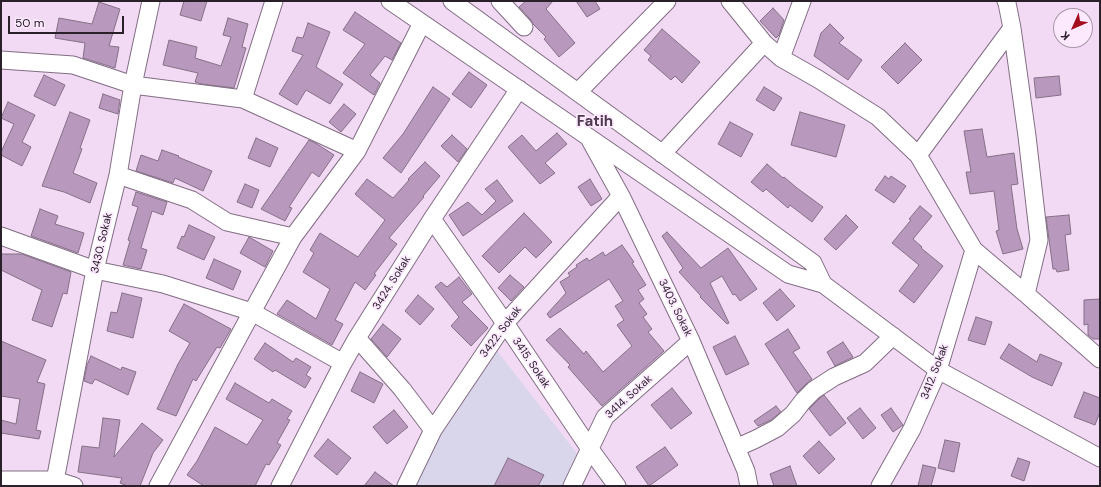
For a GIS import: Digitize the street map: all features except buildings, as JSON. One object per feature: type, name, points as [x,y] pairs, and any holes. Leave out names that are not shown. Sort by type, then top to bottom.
[{"type":"street","name":"3430. Sokak","points":[[55,483],[95,270],[118,175],[133,85],[151,1]]},
{"type":"street","points":[[243,99],[274,1]]},
{"type":"street","points":[[390,1],[788,274],[823,284],[938,370],[1100,458]]},
{"type":"street","points":[[500,1],[524,27]]},
{"type":"street","points":[[578,92],[667,1]]},
{"type":"street","points":[[730,1],[764,43],[782,58],[878,117],[918,155],[974,250],[1100,359]]},
{"type":"street","points":[[782,58],[802,1]]},
{"type":"street","points":[[1006,1],[1012,28],[1027,136],[1039,240],[1026,294]]},
{"type":"street","points":[[461,3],[578,92],[813,263],[823,284]]},
{"type":"street","points":[[158,486],[293,237],[357,150],[422,23]]},
{"type":"street","points":[[918,155],[1012,28]]},
{"type":"street","points":[[662,154],[764,43]]},
{"type":"street","points":[[1,60],[73,65],[133,85],[243,99],[357,150]]},
{"type":"street","name":"3424. Sokak","points":[[280,486],[342,363],[357,338],[432,219],[519,89]]},
{"type":"street","name":"3403. Sokak","points":[[588,136],[620,196],[691,341],[746,471],[749,486]]},
{"type":"street","points":[[118,175],[192,200],[227,222],[293,237]]},
{"type":"street","name":"3422. Sokak","points":[[406,486],[433,430],[505,323],[620,196]]},
{"type":"street","name":"3415. Sokak","points":[[432,219],[617,486]]},
{"type":"street","points":[[1,236],[95,270],[163,284],[252,312],[342,363]]},
{"type":"street","name":"3412. Sokak","points":[[880,486],[912,429],[938,370],[974,250]]},
{"type":"street","points":[[736,448],[756,440],[777,428],[793,414],[814,390],[834,377],[865,363],[893,336]]},
{"type":"street","points":[[357,338],[402,389],[433,430]]},
{"type":"street","name":"3414. Sokak","points":[[572,486],[605,417],[691,341]]},
{"type":"street","points":[[1,480],[55,483],[74,486]]},
{"type":"shaded area","points":[[494,347],[579,456],[563,486],[413,486],[437,438]]},
{"type":"district","name":"Fatih","points":[[595,122]]}]
